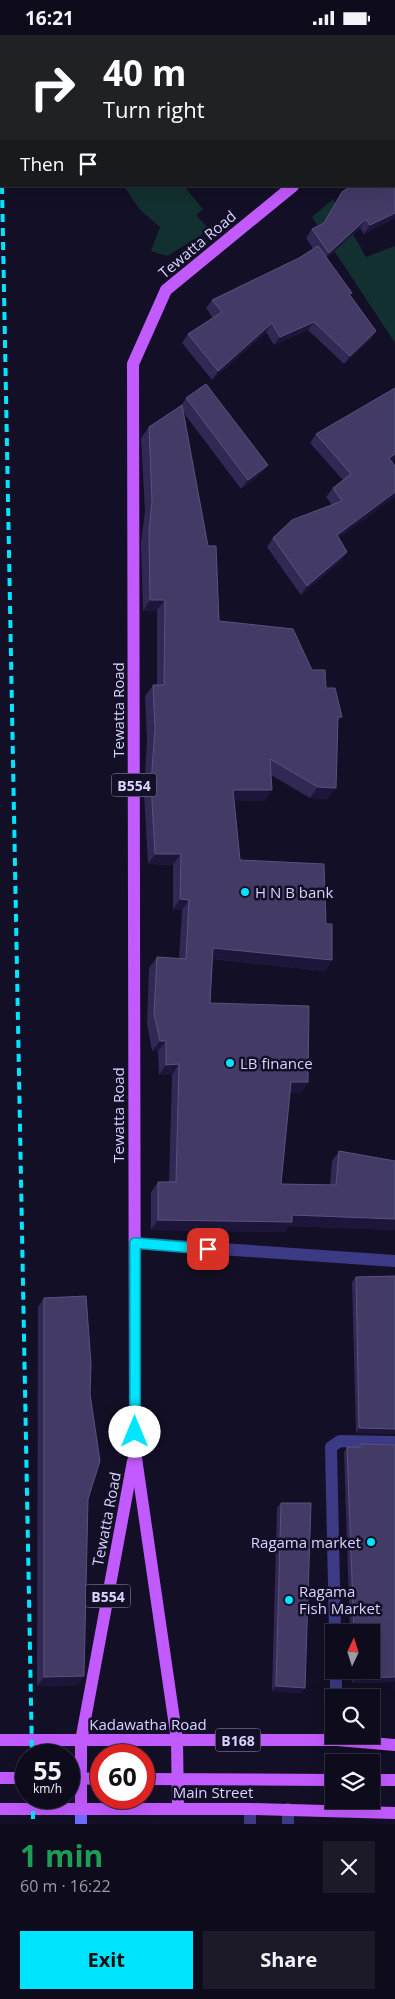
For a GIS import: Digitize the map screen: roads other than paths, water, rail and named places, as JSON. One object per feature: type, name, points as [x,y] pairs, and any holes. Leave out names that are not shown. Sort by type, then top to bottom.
[{"type":"main road","name":"Tewatta Road","points":[[178,1808],[178,1740],[135,1451],[133,364],[166,290],[292,187]]},
{"type":"main road","name":"Tewatta Road","points":[[81,1809],[81,1741],[135,1451]]},
{"type":"main road","name":"Kadawatha Road","points":[[81,1741],[325,1738]]},
{"type":"main road","name":"B168","points":[[0,1740],[81,1741]]},
{"type":"main road","name":"Kadawatha Road","points":[[380,1743],[395,1745]]},
{"type":"main road","points":[[0,1778],[15,1778]]},
{"type":"main road","points":[[155,1779],[325,1780]]},
{"type":"main road","points":[[380,1780],[395,1780]]},
{"type":"main road","name":"Main Street","points":[[0,1809],[288,1809],[395,1813]]},
{"type":"street","points":[[135,1243],[395,1261]]},
{"type":"street","points":[[335,1624],[331,1447],[340,1441],[395,1442]]},
{"type":"street","points":[[81,1809],[81,1824]]},
{"type":"street","points":[[250,1809],[250,1824]]},
{"type":"street","points":[[288,1809],[288,1824]]},
{"type":"railway","points":[[2,187],[32,1744]]},
{"type":"railway","points":[[33,1809],[33,1824]]},
{"type":"place","name":"H N B bank","points":[[245,892]]},
{"type":"place","name":"LB finance","points":[[230,1063]]},
{"type":"place","name":"Ragama market","points":[[371,1542]]},
{"type":"place","name":"Ragama Fish Market","points":[[289,1600]]}]
